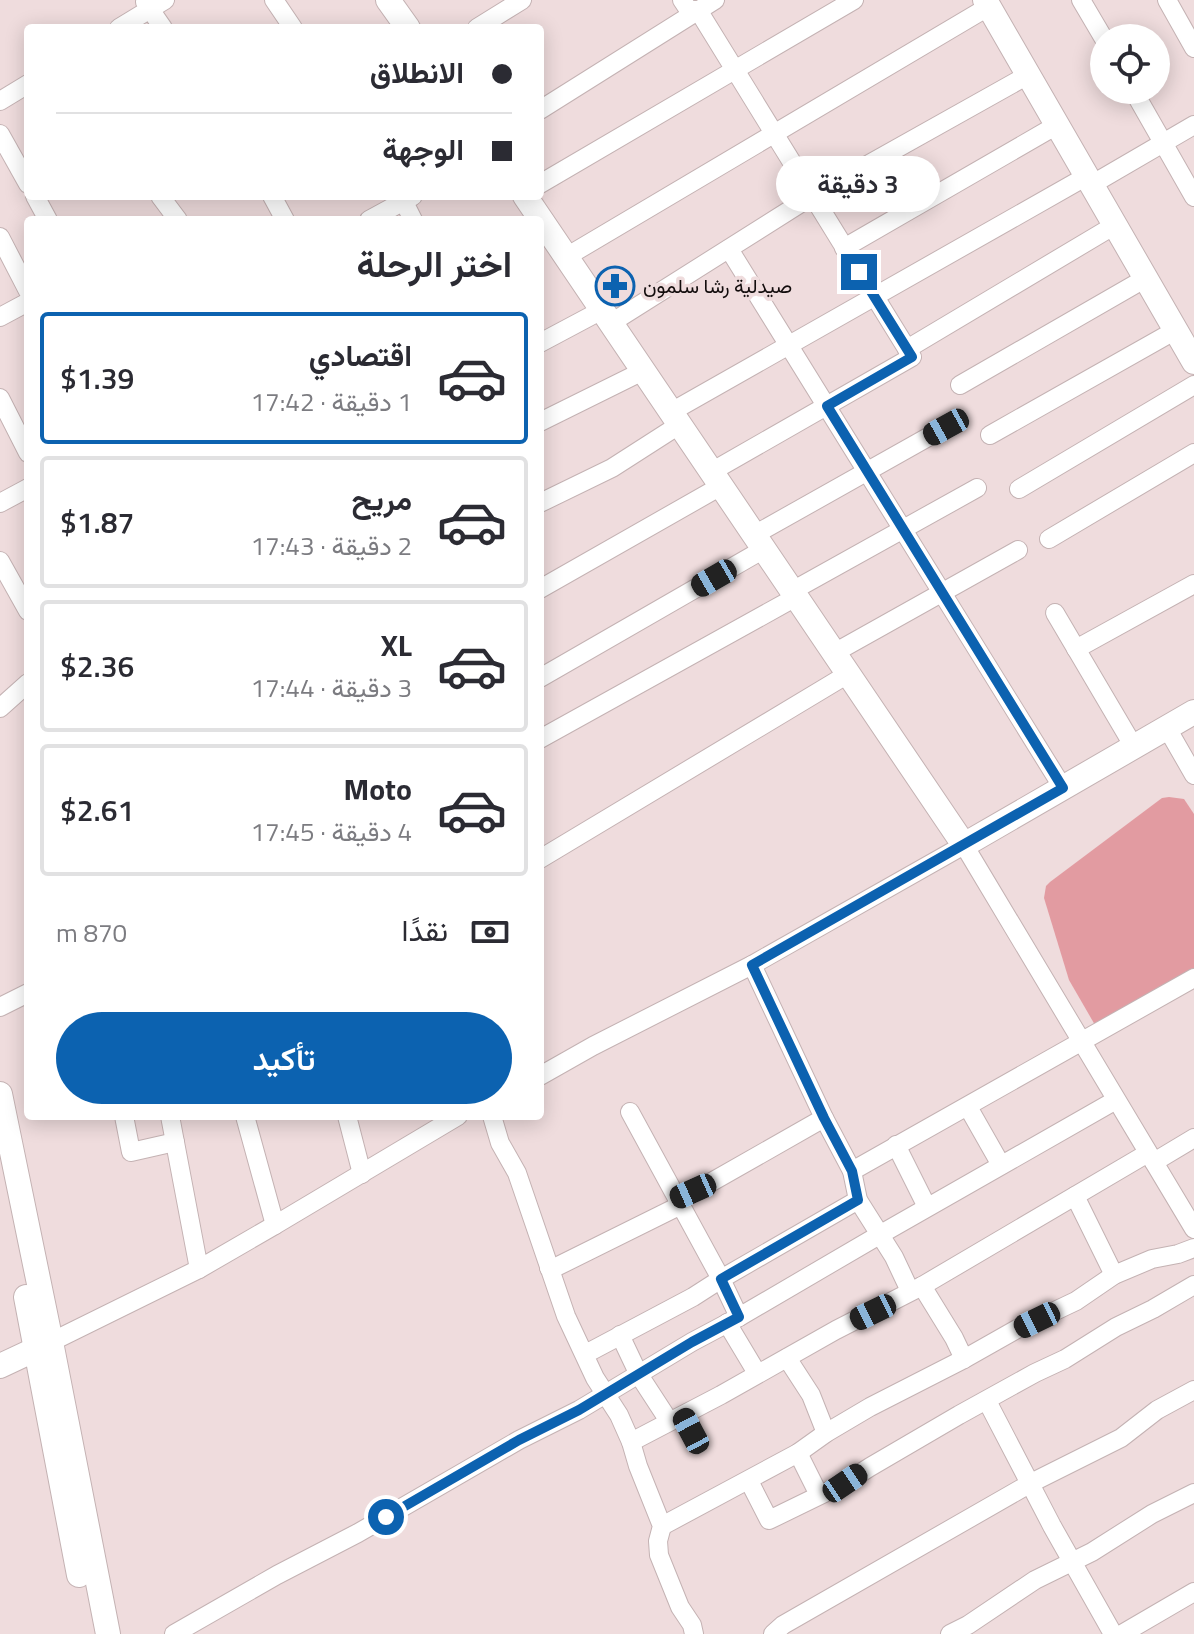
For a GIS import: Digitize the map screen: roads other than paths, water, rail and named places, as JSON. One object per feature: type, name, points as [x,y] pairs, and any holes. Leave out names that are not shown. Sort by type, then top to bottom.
[{"type":"street","points":[[274,0],[290,24]]},
{"type":"street","points":[[483,24],[522,0]]},
{"type":"street","points":[[544,107],[690,5],[715,0]]},
{"type":"street","points":[[544,182],[854,0]]},
{"type":"street","points":[[1081,0],[1095,24]]},
{"type":"street","points":[[1167,0],[1194,48]]},
{"type":"street","points":[[391,1],[405,24]]},
{"type":"street","points":[[124,24],[153,3],[161,24]]},
{"type":"street","points":[[566,257],[987,3],[1194,362]]},
{"type":"street","points":[[544,586],[827,406],[912,357],[735,70],[690,5]]},
{"type":"street","points":[[544,341],[606,316],[729,249],[812,196],[1028,75]]},
{"type":"street","points":[[0,101],[24,86]]},
{"type":"street","points":[[1141,104],[1194,197]]},
{"type":"street","points":[[844,248],[1057,125]]},
{"type":"street","points":[[544,501],[612,468],[675,418],[789,345],[1194,125]]},
{"type":"street","points":[[0,134],[24,177]]},
{"type":"street","points":[[376,216],[403,200]]},
{"type":"street","points":[[907,349],[1115,225]]},
{"type":"street","points":[[544,229],[566,257],[964,845],[1194,1229]]},
{"type":"street","points":[[0,237],[24,283]]},
{"type":"street","points":[[729,249],[1063,788]]},
{"type":"street","points":[[960,385],[1146,278]]},
{"type":"street","points":[[0,317],[24,304]]},
{"type":"street","points":[[990,435],[1176,330]]},
{"type":"street","points":[[544,420],[643,371]]},
{"type":"street","points":[[1019,489],[1194,385]]},
{"type":"street","points":[[0,398],[24,445]]},
{"type":"street","points":[[544,676],[867,472],[946,427]]},
{"type":"street","points":[[1049,539],[1194,453]]},
{"type":"street","points":[[544,737],[977,488]]},
{"type":"street","points":[[0,503],[24,490]]},
{"type":"street","points":[[834,653],[1018,550]]},
{"type":"street","points":[[0,561],[24,604]]},
{"type":"street","points":[[1076,649],[1194,584]]},
{"type":"street","points":[[1055,613],[1134,747]]},
{"type":"street","points":[[544,857],[848,674]]},
{"type":"street","points":[[0,708],[24,687]]},
{"type":"street","points":[[544,1074],[752,965],[1194,712]]},
{"type":"street","points":[[1167,728],[1194,775]]},
{"type":"street","points":[[752,965],[852,1171],[858,1200],[916,1288],[954,1338],[964,1359]]},
{"type":"street","points":[[852,1171],[1194,978]]},
{"type":"street","points":[[0,1007],[24,995]]},
{"type":"street","points":[[0,1094],[91,1634]]},
{"type":"street","points":[[174,1634],[519,1440],[579,1410],[1116,1100]]},
{"type":"street","points":[[968,1107],[1001,1165]]},
{"type":"street","points":[[630,1112],[721,1279],[733,1320],[757,1373]]},
{"type":"street","points":[[549,1268],[679,1201],[824,1118]]},
{"type":"street","points":[[125,1120],[131,1152],[175,1142]]},
{"type":"street","points":[[171,1120],[199,1269]]},
{"type":"street","points":[[246,1120],[275,1225]]},
{"type":"street","points":[[348,1120],[362,1174]]},
{"type":"street","points":[[0,1366],[199,1269],[451,1120]]},
{"type":"street","points":[[493,1120],[500,1143],[517,1173],[566,1316],[595,1378],[619,1415],[631,1442],[662,1526],[658,1541],[659,1555],[694,1634]]},
{"type":"street","points":[[631,1442],[916,1288],[1075,1196],[1194,1138]]},
{"type":"street","points":[[896,1145],[927,1207]]},
{"type":"street","points":[[0,1157],[108,1634]]},
{"type":"street","points":[[1075,1196],[1114,1275]]},
{"type":"street","points":[[585,1353],[693,1297],[858,1200]]},
{"type":"street","points":[[662,1526],[798,1453],[870,1407],[1076,1301],[1114,1275],[1152,1259],[1194,1248]]},
{"type":"street","points":[[749,1481],[769,1520],[845,1483],[1194,1285]]},
{"type":"street","points":[[620,1335],[639,1375],[675,1418],[691,1431]]},
{"type":"street","points":[[787,1358],[811,1395],[826,1433]]},
{"type":"street","points":[[773,1634],[849,1586],[1031,1483],[1121,1438],[1157,1410],[1194,1390]]},
{"type":"street","points":[[987,1401],[1113,1634]]},
{"type":"street","points":[[798,1453],[819,1495]]},
{"type":"street","points":[[950,1634],[1035,1580],[1092,1552],[1152,1514],[1194,1493]]},
{"type":"street","points":[[1122,1634],[1194,1592]]},
{"type":"place","name":"صيدلية رشا سلمون","points":[[615,286]]}]
